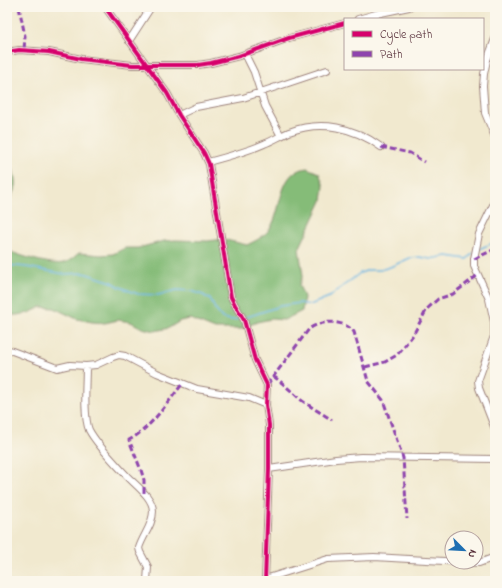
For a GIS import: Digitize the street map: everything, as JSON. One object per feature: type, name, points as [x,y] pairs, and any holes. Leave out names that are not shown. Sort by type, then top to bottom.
[{"type":"street","points":[[105,7],[167,93],[179,115],[204,153],[212,176],[232,296],[235,306],[243,317],[255,360],[267,385],[266,405],[269,424],[269,469],[265,580],[328,559],[374,557],[479,564],[495,557]]},
{"type":"street","points":[[129,41],[151,7]]},
{"type":"street","points":[[362,18],[409,7]]},
{"type":"street","points":[[7,52],[20,50],[49,52],[81,59],[132,65],[198,65],[245,54],[289,38],[344,23]]},
{"type":"street","points":[[495,40],[487,60],[483,86],[485,113],[495,137]]},
{"type":"street","points":[[245,54],[261,92],[265,106],[281,136]]},
{"type":"street","points":[[179,115],[196,108],[242,98],[327,70]]},
{"type":"street","points":[[208,162],[238,154],[290,132],[314,126],[332,126],[351,131],[367,137],[381,147]]},
{"type":"street","points":[[495,201],[479,234],[474,259],[474,266],[489,299],[494,322],[494,336],[478,381],[479,388],[495,429]]},
{"type":"street","points":[[7,350],[57,368],[70,365],[96,365],[120,356],[125,356],[157,373],[197,389],[249,398],[266,405]]},
{"type":"street","points":[[86,366],[86,413],[87,423],[90,430],[95,439],[144,493],[153,509],[151,524],[139,548],[148,567],[147,581]]},
{"type":"street","points":[[269,469],[360,457],[495,459]]},
{"type":"green space","points":[[7,165],[13,169],[15,187],[7,204]]},
{"type":"green space","points":[[307,168],[319,173],[324,186],[322,201],[299,249],[303,275],[299,285],[304,297],[302,311],[284,320],[271,319],[257,322],[241,329],[215,329],[190,319],[180,321],[169,328],[155,331],[142,328],[131,322],[118,320],[105,323],[77,319],[54,308],[41,307],[29,313],[7,315],[7,250],[35,260],[58,264],[67,262],[79,253],[101,255],[113,254],[125,248],[138,248],[164,241],[208,241],[222,239],[247,245],[263,236],[272,225],[282,192],[289,177],[296,171]]},
{"type":"waterway","points":[[479,249],[495,242]]},
{"type":"waterway","points":[[244,318],[280,306],[300,303],[310,305],[329,297],[360,273],[369,270],[380,270],[410,258],[420,257],[430,259],[447,256],[467,259],[474,252]]},
{"type":"waterway","points":[[7,265],[64,274],[84,273],[112,282],[138,294],[158,295],[177,290],[192,291],[211,300],[215,309],[222,318],[231,320],[240,319]]},
{"type":"marked path","points":[[19,7],[25,36],[24,50]]},
{"type":"marked path","points":[[381,147],[410,153],[424,162]]},
{"type":"marked path","points":[[474,259],[495,249]]},
{"type":"marked path","points":[[365,367],[385,362],[397,355],[413,335],[427,309],[438,299],[453,294],[478,275]]},
{"type":"marked path","points":[[267,385],[309,329],[320,324],[332,322],[344,325],[354,332],[368,381],[383,400],[403,458],[407,519]]},
{"type":"marked path","points":[[273,376],[304,402],[332,420]]},
{"type":"marked path","points":[[144,493],[144,480],[129,440],[151,422],[183,383]]},
{"type":"cycle path","points":[[105,7],[167,93],[179,115],[204,153],[209,164],[231,297],[244,320],[255,360],[267,385],[266,405],[269,425],[269,469],[265,581]]},
{"type":"cycle path","points":[[7,52],[19,50],[49,52],[81,59],[132,65],[198,65],[239,56],[289,38],[344,23]]}]
